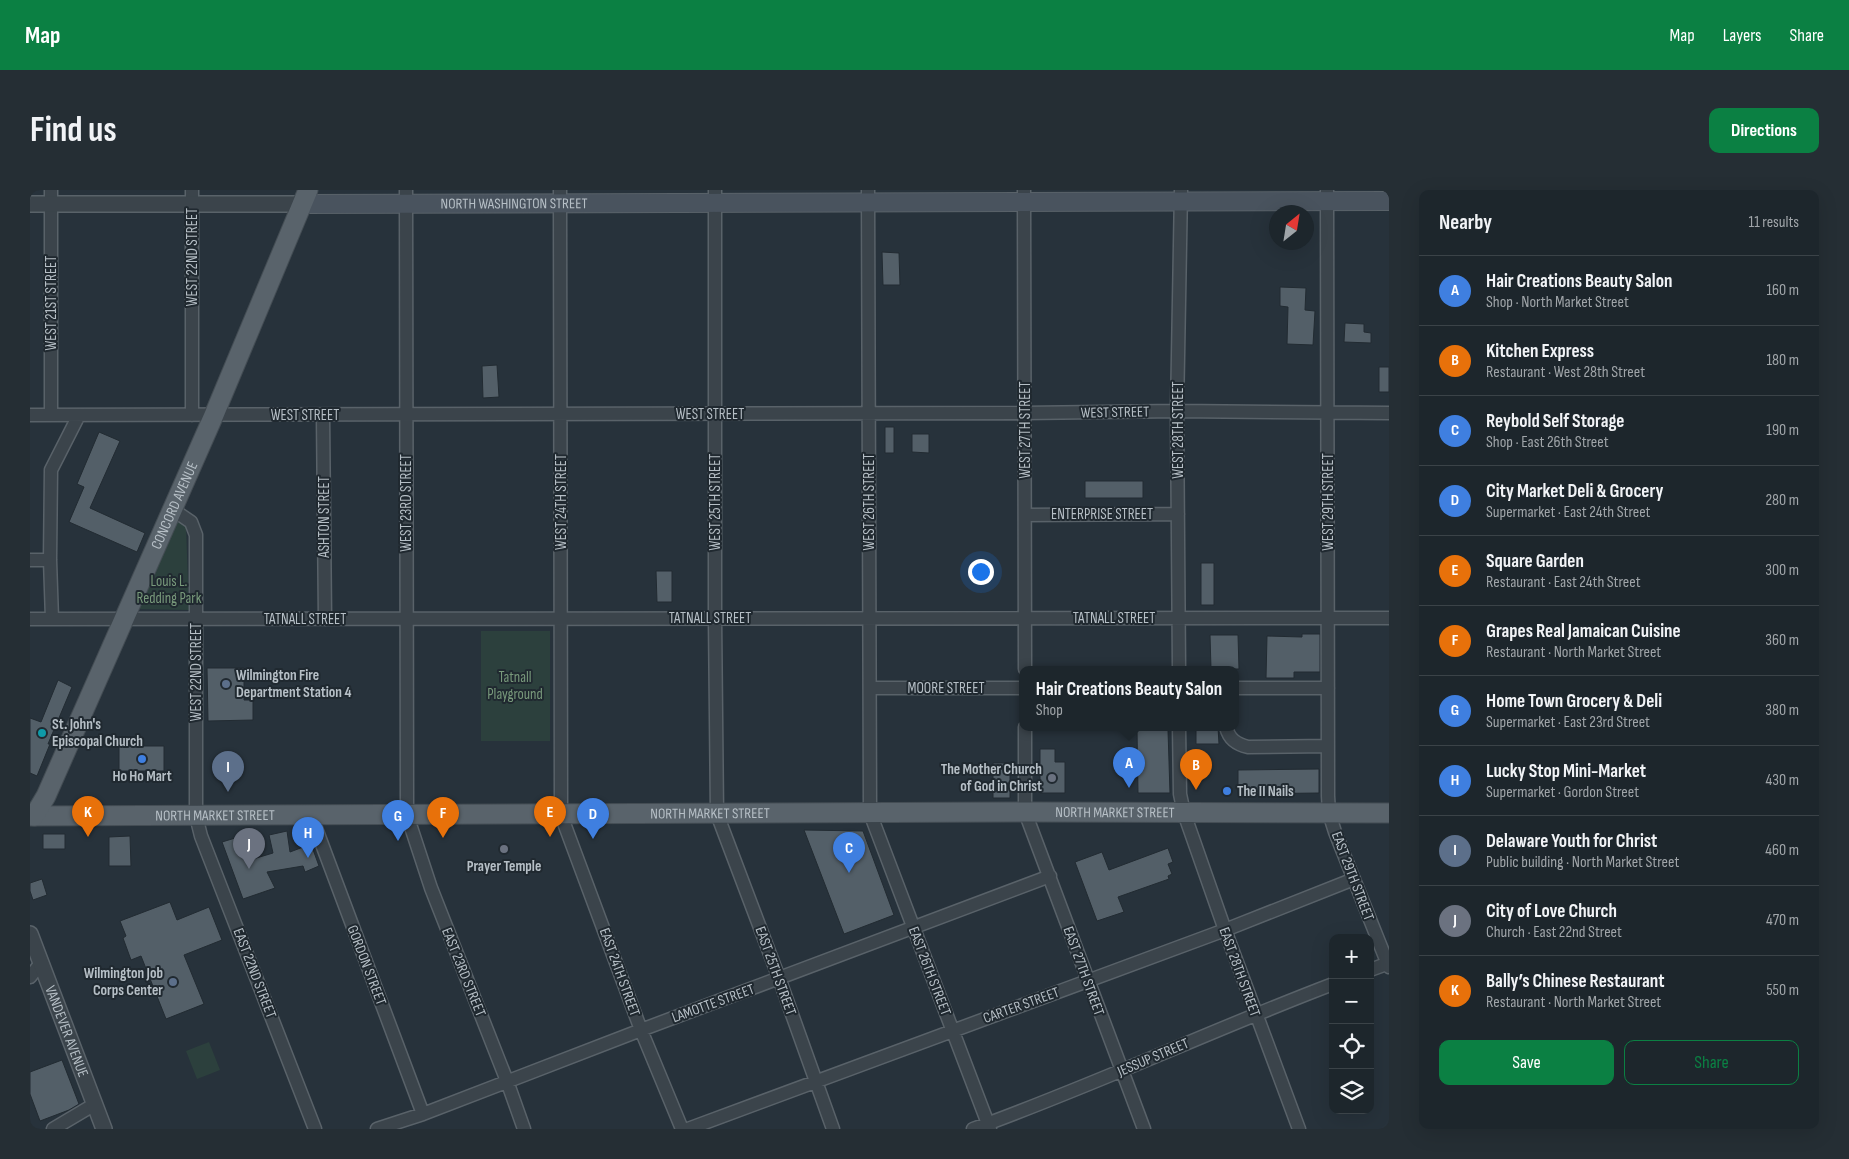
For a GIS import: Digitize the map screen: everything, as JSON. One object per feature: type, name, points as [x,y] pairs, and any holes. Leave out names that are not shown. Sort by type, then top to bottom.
[{"type":"main road","name":"NORTH WASHINGTON STREET","points":[[305,197],[1327,195],[1389,201]]},
{"type":"main road","name":"CONCORD AVENUE","points":[[31,818],[46,796],[214,415],[305,197]]},
{"type":"main road","name":"NORTH MARKET STREET","points":[[31,818],[1025,812],[1389,813]]},
{"type":"street","name":"WEST 29TH STREET","points":[[1327,195],[1328,746],[1330,813]]},
{"type":"street","name":"WEST 25TH STREET","points":[[715,196],[717,814]]},
{"type":"street","name":"WEST 26TH STREET","points":[[868,196],[870,813]]},
{"type":"street","name":"WEST 27TH STREET","points":[[1024,196],[1025,666]]},
{"type":"street","name":"WEST 28TH STREET","points":[[1178,666],[1178,411],[1181,196]]},
{"type":"street","name":"NORTH WASHINGTON STREET","points":[[30,204],[52,197],[305,197]]},
{"type":"street","name":"WEST 21ST STREET","points":[[51,415],[52,197]]},
{"type":"street","name":"WEST 22ND STREET","points":[[192,197],[192,415]]},
{"type":"street","name":"WEST 23RD STREET","points":[[406,197],[407,815]]},
{"type":"street","name":"WEST 24TH STREET","points":[[560,197],[561,815]]},
{"type":"street","name":"WEST STREET","points":[[30,415],[1024,414],[1178,411],[1389,413]]},
{"type":"street","points":[[52,619],[50,560],[51,470],[79,415]]},
{"type":"street","name":"ASHTON STREET","points":[[323,415],[325,619]]},
{"type":"street","name":"WEST 22ND STREET","points":[[172,509],[191,522],[196,535],[196,816]]},
{"type":"street","name":"ENTERPRISE STREET","points":[[1025,515],[1178,514]]},
{"type":"street","points":[[30,560],[50,560]]},
{"type":"street","name":"TATNALL STREET","points":[[30,619],[1389,618]]},
{"type":"street","name":"MOORE STREET","points":[[870,688],[1019,688]]},
{"type":"street","points":[[1239,688],[1328,688]]},
{"type":"street","points":[[1025,731],[1025,812]]},
{"type":"street","points":[[1179,731],[1180,794],[1184,813]]},
{"type":"street","points":[[1228,731],[1231,739],[1248,746],[1328,746]]},
{"type":"street","name":"EAST 27TH STREET","points":[[1025,812],[1144,1129]]},
{"type":"street","name":"EAST 26TH STREET","points":[[870,813],[989,1126]]},
{"type":"street","name":"EAST 28TH STREET","points":[[1184,813],[1299,1129]]},
{"type":"street","name":"EAST 29TH STREET","points":[[1330,813],[1354,879],[1389,964]]},
{"type":"street","name":"EAST 25TH STREET","points":[[717,814],[779,978],[833,1129]]},
{"type":"street","name":"GORDON STREET","points":[[311,815],[423,1114]]},
{"type":"street","name":"EAST 23RD STREET","points":[[407,815],[431,888],[524,1129]]},
{"type":"street","name":"EAST 24TH STREET","points":[[561,815],[641,1030],[682,1129]]},
{"type":"street","name":"EAST 22ND STREET","points":[[196,816],[201,836],[315,1129]]},
{"type":"street","name":"LAMOTTE STREET","points":[[377,1129],[423,1114],[914,926],[1050,876]]},
{"type":"street","name":"CARTER STREET","points":[[688,1129],[815,1080],[1225,930],[1354,879]]},
{"type":"street","name":"VANDEVER AVENUE","points":[[30,934],[104,1129]]},
{"type":"street","points":[[30,977],[41,963]]},
{"type":"street","points":[[1374,969],[1389,964]]},
{"type":"street","name":"JESSUP STREET","points":[[973,1129],[989,1126],[1256,1013],[1329,986]]},
{"type":"street","points":[[56,1128],[94,1104]]},
{"type":"green space","name":"Louis L. Redding Park","points":[[178,519],[186,526],[189,610],[139,609]]},
{"type":"green space","name":"Tatnall Playground","points":[[481,631],[550,631],[550,741],[481,741]]},
{"type":"green space","points":[[209,1042],[220,1070],[197,1079],[186,1051]]},
{"type":"building","points":[[882,252],[899,253],[900,285],[883,285]]},
{"type":"building","points":[[1280,287],[1306,288],[1305,310],[1315,311],[1313,345],[1287,344],[1288,307],[1280,306]]},
{"type":"building","points":[[1345,323],[1364,324],[1364,332],[1371,333],[1371,343],[1344,342]]},
{"type":"building","points":[[497,365],[499,397],[483,398],[482,366]]},
{"type":"building","points":[[1379,367],[1389,367],[1389,392],[1379,392]]},
{"type":"building","points":[[885,427],[894,427],[894,453],[885,453]]},
{"type":"building","points":[[99,432],[120,441],[90,508],[145,533],[137,552],[69,522],[84,487],[77,484]]},
{"type":"building","points":[[912,434],[929,434],[929,453],[912,452]]},
{"type":"building","points":[[1085,481],[1143,481],[1143,498],[1085,498]]},
{"type":"building","points":[[1201,563],[1214,563],[1214,605],[1201,605]]},
{"type":"building","points":[[656,571],[672,571],[672,602],[657,602]]},
{"type":"building","points":[[1302,634],[1320,634],[1320,672],[1294,672],[1294,678],[1266,678],[1267,636],[1302,637]]},
{"type":"building","points":[[1210,635],[1238,635],[1239,666],[1211,666]]},
{"type":"building","name":"Wilmington Fire Department Station 4","points":[[207,668],[244,668],[244,700],[253,700],[253,720],[208,721]]},
{"type":"building","name":"St. John's Episcopal Church","points":[[58,680],[72,687],[37,776],[30,773],[30,718],[41,722]]},
{"type":"building","points":[[1137,731],[1168,731],[1170,793],[1138,793]]},
{"type":"building","points":[[1196,731],[1218,731],[1219,744],[1196,744]]},
{"type":"building","name":"Ho Ho Mart","points":[[119,740],[131,740],[131,746],[164,746],[164,771],[119,771]]},
{"type":"building","name":"The Mother Church of God in Christ","points":[[1040,749],[1055,749],[1055,762],[1065,762],[1065,793],[1040,793]]},
{"type":"building","points":[[993,763],[1010,763],[1010,798],[993,798]]},
{"type":"building","points":[[1319,769],[1319,793],[1238,794],[1238,770]]},
{"type":"building","points":[[804,830],[863,831],[894,915],[844,934]]},
{"type":"building","points":[[287,831],[290,852],[311,844],[319,866],[305,872],[303,866],[267,872],[275,888],[243,899],[222,842],[245,835],[253,859],[273,853],[269,835]]},
{"type":"building","points":[[43,834],[65,834],[65,849],[43,849]]},
{"type":"building","points":[[130,836],[131,866],[109,866],[109,837]]},
{"type":"building","points":[[1168,848],[1173,862],[1168,864],[1172,874],[1168,876],[1169,879],[1118,897],[1124,912],[1097,921],[1075,862],[1102,852],[1109,870]]},
{"type":"building","points":[[42,879],[47,895],[33,900],[30,883]]},
{"type":"building","name":"Wilmington Job Corps Center","points":[[170,902],[177,920],[209,907],[222,940],[184,955],[204,1004],[166,1019],[141,956],[131,960],[123,938],[126,936],[120,921]]},
{"type":"building","points":[[62,1060],[79,1104],[69,1110],[40,1121],[30,1094],[30,1072]]},
{"type":"place","name":"Wilmington Fire Department Station 4","points":[[226,684]]},
{"type":"place","name":"St. John's Episcopal Church","points":[[42,733]]},
{"type":"place","name":"Ho Ho Mart","points":[[142,759]]},
{"type":"place","name":"The Mother Church of God in Christ","points":[[1052,778]]},
{"type":"place","name":"Hair Creations Beauty Salon","points":[[1129,788]]},
{"type":"place","name":"Kitchen Express","points":[[1196,790]]},
{"type":"place","name":"The II Nails","points":[[1227,791]]},
{"type":"place","name":"Delaware Youth for Christ","points":[[228,792]]},
{"type":"place","name":"Bally’s Chinese Restaurant","points":[[88,837]]},
{"type":"place","name":"Square Garden","points":[[550,837]]},
{"type":"place","name":"Grapes Real Jamaican Cuisine","points":[[443,838]]},
{"type":"place","name":"City Market Deli & Grocery","points":[[593,839]]},
{"type":"place","name":"Home Town Grocery & Deli","points":[[398,841]]},
{"type":"place","name":"Prayer Temple","points":[[504,849]]},
{"type":"place","name":"Lucky Stop Mini-Market","points":[[308,858]]},
{"type":"place","name":"City of Love Church","points":[[249,869]]},
{"type":"place","name":"Reybold Self Storage","points":[[849,873]]},
{"type":"place","name":"Wilmington Job Corps Center","points":[[173,982]]}]
